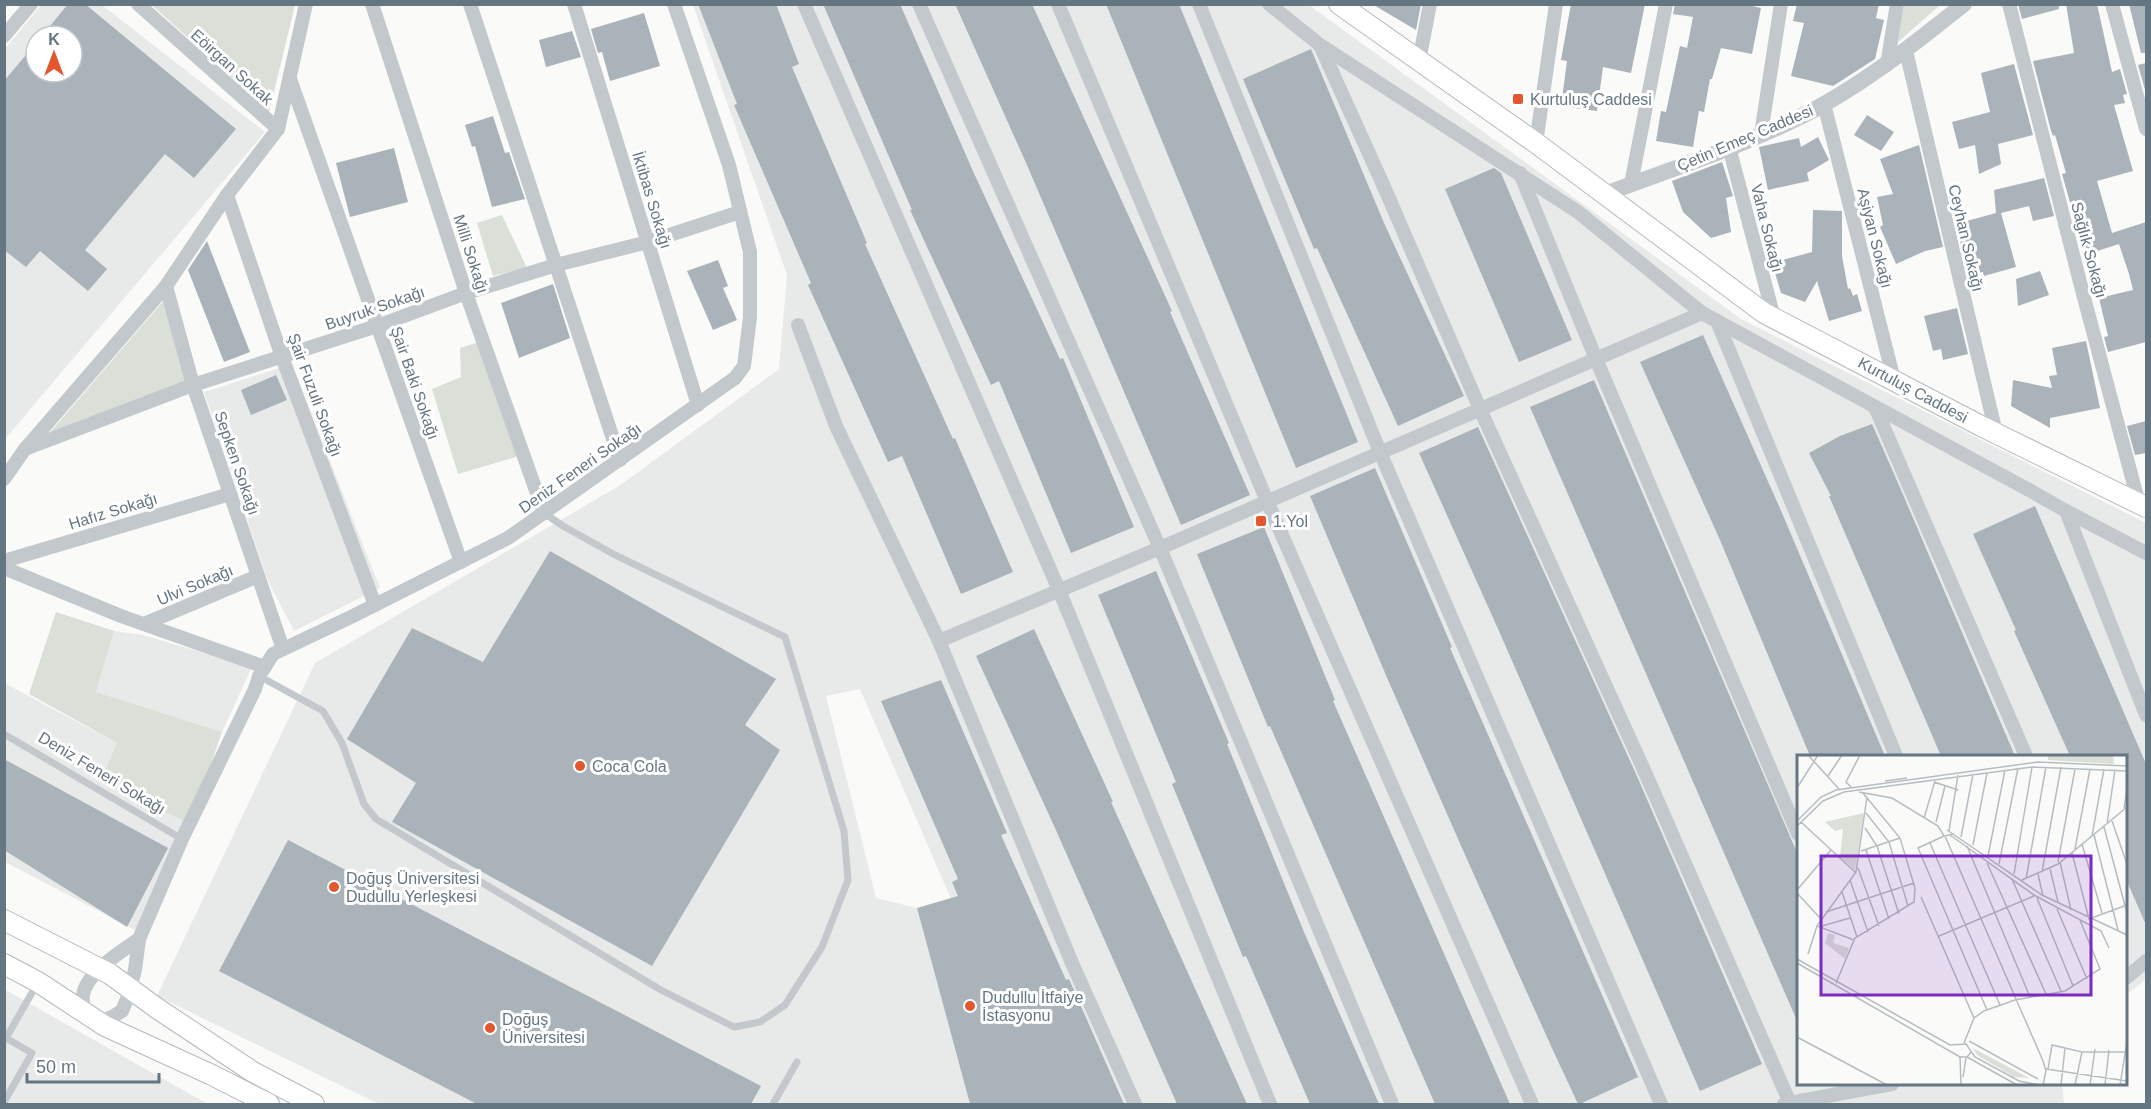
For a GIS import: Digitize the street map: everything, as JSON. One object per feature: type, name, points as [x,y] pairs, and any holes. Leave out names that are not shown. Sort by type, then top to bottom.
[{"type":"main road","name":"Kurtuluş Caddesi","points":[[1339,4],[1536,143],[1774,318],[1996,433],[2144,504]]},
{"type":"main road","points":[[4,920],[100,969],[253,1072],[314,1104]]},
{"type":"main road","points":[[4,964],[38,982],[92,1018],[269,1104]]},
{"type":"street","points":[[4,36],[31,4]]},
{"type":"street","name":"Eöirgan Sokak","points":[[138,4],[278,129]]},
{"type":"street","points":[[4,479],[25,448],[166,286],[227,195],[278,129],[306,4]]},
{"type":"street","name":"Milli Sokağı","points":[[372,4],[466,293],[544,513]]},
{"type":"street","points":[[470,4],[620,460]]},
{"type":"street","name":"İktibas Sokağı","points":[[574,4],[698,405]]},
{"type":"street","name":"Deniz Feneri Sokağı","points":[[139,939],[100,969],[87,985],[83,994],[92,1018],[112,1017],[122,1011],[135,970],[139,939],[182,839],[262,672],[273,654],[508,538],[698,405],[735,378],[744,366],[750,317],[750,252],[729,165],[674,4]]},
{"type":"street","points":[[804,4],[1059,590],[1270,1104]]},
{"type":"street","points":[[919,4],[1160,548],[1392,1104]]},
{"type":"street","points":[[1058,4],[1267,501],[1532,1104]]},
{"type":"street","points":[[1199,4],[1380,452],[1660,1104]]},
{"type":"street","points":[[1269,4],[1320,45],[1578,212],[1702,313],[2146,553]]},
{"type":"street","points":[[1419,61],[1430,4]]},
{"type":"street","points":[[1536,143],[1556,4]]},
{"type":"street","points":[[1631,184],[1665,4]]},
{"type":"street","points":[[1761,134],[1781,4]]},
{"type":"street","points":[[1887,65],[1897,4]]},
{"type":"street","name":"Çetin Emeç Caddesi","points":[[1605,194],[1730,147],[1824,104],[1887,65],[1964,4]]},
{"type":"street","name":"Sağlık Sokağı","points":[[2009,4],[2082,290],[2144,504]]},
{"type":"street","points":[[2112,4],[2146,129]]},
{"type":"street","points":[[1320,45],[1480,409],[1644,770],[1787,1104],[1882,1085]]},
{"type":"street","name":"Ceyhan Sokağı","points":[[1906,51],[1996,433]]},
{"type":"street","name":"Şair Baki Sokağı","points":[[290,79],[461,562]]},
{"type":"street","name":"Aşiyan Sokağı","points":[[1824,104],[1894,380]]},
{"type":"street","name":"Vaha Sokağı","points":[[1730,147],[1774,318]]},
{"type":"street","points":[[1520,173],[1596,359],[1797,832]]},
{"type":"street","name":"Şair Fuzuli Sokağı","points":[[227,195],[282,357],[375,605]]},
{"type":"street","name":"Buyruk Sokağı","points":[[25,448],[193,386],[377,326],[466,293],[556,265],[648,242],[740,212]]},
{"type":"street","name":"Sepken Sokağı","points":[[166,286],[193,386],[283,649]]},
{"type":"street","points":[[939,641],[1160,548],[1702,313]]},
{"type":"street","points":[[1717,321],[1896,755]]},
{"type":"street","points":[[798,325],[836,426],[939,641],[1072,963],[1136,1104]]},
{"type":"street","points":[[1875,407],[2026,755]]},
{"type":"street","name":"Hafız Sokağı","points":[[4,561],[230,494]]},
{"type":"street","points":[[2066,511],[2146,715]]},
{"type":"street","points":[[4,568],[262,672]]},
{"type":"street","name":"Ulvi Sokağı","points":[[144,624],[258,576]]},
{"type":"street","points":[[2127,977],[2146,961]]},
{"type":"lane","points":[[262,672],[323,711],[342,743],[364,804],[376,819],[661,990],[734,1027],[760,1022],[785,1005],[822,948],[848,880],[844,831],[785,637],[615,555],[544,513]]},
{"type":"lane","name":"Deniz Feneri Sokağı","points":[[4,734],[182,839]]},
{"type":"lane","points":[[4,1102],[32,1053],[5,1038],[38,982]]},
{"type":"lane","points":[[773,1104],[797,1062]]},
{"type":"shaded area","points":[[153,4],[295,5],[269,112],[153,6]]},
{"type":"shaded area","points":[[41,5],[102,5],[265,132],[5,439],[5,49],[24,26],[24,84],[84,84],[84,24],[25,24]]},
{"type":"shaded area","points":[[693,5],[1309,5],[1741,319],[2146,523],[2146,979],[2127,994],[2127,755],[1797,755],[1797,1085],[2062,1085],[2064,1104],[1040,1104],[860,689],[826,696],[876,898],[917,908],[970,1104],[379,1104],[157,996],[315,663],[619,486],[779,369],[787,275]]},
{"type":"shaded area","points":[[1904,5],[1940,5],[1898,42]]},
{"type":"shaded area","points":[[502,215],[527,268],[493,276],[477,223]]},
{"type":"shaded area","points":[[172,291],[198,377],[46,437]]},
{"type":"shaded area","points":[[479,342],[519,456],[458,474],[432,389],[461,377],[460,348]]},
{"type":"shaded area","points":[[292,364],[380,588],[294,631],[268,581],[204,392]]},
{"type":"shaded area","points":[[56,612],[114,631],[96,692],[222,732],[190,824],[101,781],[117,743],[29,694]]},
{"type":"shaded area","points":[[114,631],[143,635],[252,667],[222,732],[96,692]]},
{"type":"shaded area","points":[[4,683],[117,743],[190,824],[137,931],[5,862]]},
{"type":"shaded area","points":[[4,989],[117,1053],[208,1104],[5,1104]]},
{"type":"building","points":[[68,4],[85,4],[236,129],[194,178],[165,154],[85,250],[107,269],[88,291],[40,251],[26,267],[4,250],[4,81],[24,57],[24,84],[84,84],[84,24],[52,24]]},
{"type":"building","points":[[698,4],[776,4],[799,64],[792,67],[867,243],[865,244],[953,439],[955,438],[1013,572],[961,594],[902,456],[888,462],[808,285],[811,283],[734,105],[737,104]]},
{"type":"building","points":[[823,4],[900,4],[972,169],[1060,359],[1063,358],[1134,527],[1071,553],[999,381],[991,385],[910,210],[912,210]]},
{"type":"building","points":[[955,4],[1032,4],[1172,311],[1170,312],[1250,495],[1181,525],[1027,165]]},
{"type":"building","points":[[1106,4],[1179,4],[1358,442],[1296,468]]},
{"type":"building","points":[[1372,4],[1421,4],[1416,30]]},
{"type":"building","points":[[1571,4],[1645,4],[1631,73],[1603,67],[1597,111],[1561,106],[1567,61],[1561,60]]},
{"type":"building","points":[[1675,4],[1744,4],[1761,8],[1752,54],[1721,48],[1712,79],[1710,79],[1704,112],[1699,111],[1693,147],[1656,141],[1661,111],[1666,112],[1680,46],[1687,48],[1693,17],[1673,14]]},
{"type":"building","points":[[1797,4],[1879,4],[1876,18],[1884,20],[1875,59],[1833,86],[1791,76],[1804,23],[1793,21]]},
{"type":"building","points":[[2018,4],[2059,4],[2059,9],[2022,19]]},
{"type":"building","points":[[2066,4],[2097,4],[2112,72],[2120,69],[2127,94],[2123,95],[2125,103],[2114,105],[2133,171],[2097,181],[2112,233],[2146,222],[2146,342],[2108,352],[2104,337],[2108,336],[2099,298],[2133,290],[2129,274],[2119,244],[2085,255],[2062,174],[2066,173],[2055,135],[2053,136],[2051,131],[2033,61],[2074,53]]},
{"type":"building","points":[[2129,4],[2146,4],[2146,53],[2141,53]]},
{"type":"building","points":[[644,13],[660,66],[610,81],[602,52],[598,53],[591,29]]},
{"type":"building","points":[[572,31],[581,57],[546,67],[539,40]]},
{"type":"building","points":[[1311,49],[1384,223],[1464,396],[1398,426],[1317,248],[1314,249],[1243,79]]},
{"type":"building","points":[[2146,63],[2146,89],[2145,90],[2138,65]]},
{"type":"building","points":[[2014,64],[2033,135],[1998,144],[2001,164],[1979,174],[1975,145],[1959,149],[1952,122],[1990,112],[1981,73]]},
{"type":"building","points":[[1867,115],[1894,132],[1881,151],[1854,135]]},
{"type":"building","points":[[493,116],[505,153],[509,152],[525,199],[492,207],[475,146],[472,147],[465,125]]},
{"type":"building","points":[[1818,137],[1829,160],[1807,173],[1809,181],[1768,190],[1759,147],[1799,138],[1801,147]]},
{"type":"building","points":[[1919,145],[1943,247],[1925,251],[1896,264],[1880,227],[1883,225],[1877,197],[1893,194],[1880,159]]},
{"type":"building","points":[[394,148],[408,202],[350,217],[336,163]]},
{"type":"building","points":[[1722,162],[1733,196],[1726,198],[1731,232],[1711,238],[1683,212],[1672,181]]},
{"type":"building","points":[[1494,168],[1501,173],[1572,340],[1519,362],[1445,189]]},
{"type":"building","points":[[2044,178],[2054,216],[2033,221],[2029,206],[2001,213],[2016,267],[1984,276],[1983,272],[1968,274],[1956,224],[1996,213],[1994,190]]},
{"type":"building","points":[[1813,210],[1842,211],[1842,256],[1848,289],[1850,288],[1853,296],[1857,294],[1862,311],[1829,321],[1817,281],[1805,302],[1781,293],[1772,263],[1812,252]]},
{"type":"building","points":[[207,241],[250,352],[224,362],[188,270]]},
{"type":"building","points":[[718,260],[728,286],[723,288],[737,320],[713,330],[687,271]]},
{"type":"building","points":[[2040,271],[2049,295],[2018,306],[2016,279]]},
{"type":"building","points":[[553,284],[570,338],[519,358],[501,303]]},
{"type":"building","points":[[1957,308],[1968,354],[1943,360],[1941,349],[1933,351],[1924,316]]},
{"type":"building","points":[[1703,335],[1782,513],[1885,755],[1810,755],[1720,540],[1640,362]]},
{"type":"building","points":[[2086,341],[2100,408],[2050,418],[2050,428],[2011,406],[2013,380],[2052,388],[2049,376],[2057,375],[2052,348]]},
{"type":"building","points":[[276,375],[287,400],[251,415],[241,390]]},
{"type":"building","points":[[1594,380],[1797,853],[1797,1021],[1530,407]]},
{"type":"building","points":[[2146,421],[2146,453],[2135,455],[2127,426]]},
{"type":"building","points":[[1872,424],[2015,755],[1941,755],[1829,496],[1831,496],[1809,453],[1840,436]]},
{"type":"building","points":[[1478,427],[1636,774],[1762,1064],[1700,1091],[1419,453]]},
{"type":"building","points":[[1375,468],[1452,647],[1450,648],[1638,1077],[1580,1104],[1551,1046],[1470,866],[1310,496]]},
{"type":"building","points":[[2035,506],[2146,764],[2146,925],[2127,881],[2127,755],[2070,755],[1973,534]]},
{"type":"building","points":[[1264,527],[1335,700],[1333,701],[1510,1104],[1435,1104],[1270,726],[1268,727],[1197,554]]},
{"type":"building","name":"Coca Cola","points":[[550,551],[776,679],[745,725],[780,750],[652,966],[392,822],[416,783],[347,739],[412,628],[483,662]]},
{"type":"building","points":[[1156,571],[1229,743],[1227,744],[1304,932],[1379,1104],[1310,1104],[1246,956],[1243,957],[1172,784],[1176,782],[1098,595]]},
{"type":"building","points":[[1034,629],[1247,1104],[1177,1104],[976,656]]},
{"type":"building","points":[[941,680],[1007,833],[1001,835],[1066,980],[1069,979],[1124,1104],[970,1104],[917,908],[958,896],[952,882],[958,879],[881,701]]},
{"type":"building","points":[[4,759],[168,848],[127,927],[4,850]]},
{"type":"building","name":"Doğuş Üniversitesi","points":[[288,840],[761,1086],[751,1104],[477,1104],[219,971]]},
{"type":"place","name":"Kurtuluş Caddesi","points":[[1518,99]]},
{"type":"place","name":"1.Yol","points":[[1261,521]]},
{"type":"place","name":"Coca Cola","points":[[580,766]]},
{"type":"place","name":"Doğuş Üniversitesi Dudullu Yerleşkesi","points":[[334,887]]},
{"type":"place","name":"Dudullu İtfaiye İstasyonu","points":[[970,1006]]},
{"type":"place","name":"Doğuş Üniversitesi","points":[[490,1028]]}]
